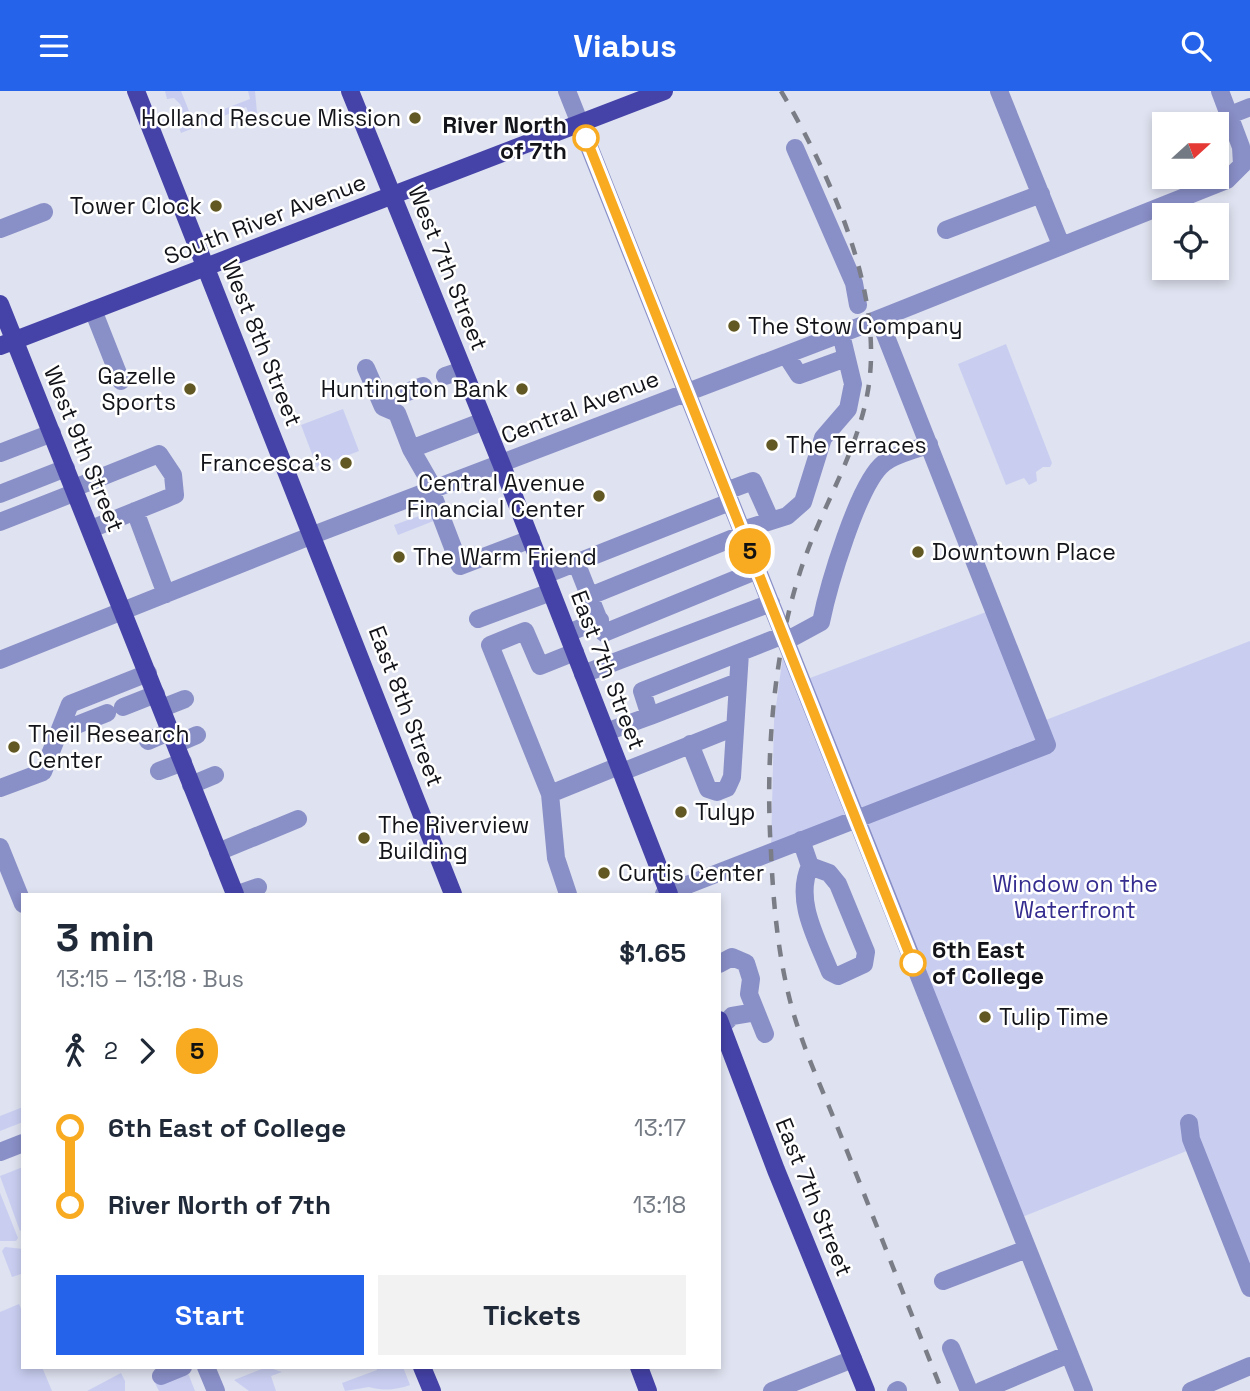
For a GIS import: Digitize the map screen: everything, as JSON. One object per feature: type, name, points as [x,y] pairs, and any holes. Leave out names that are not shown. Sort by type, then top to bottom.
[{"type":"main road","name":"West 8th Street","points":[[136,91],[313,535]]},
{"type":"main road","name":"West 7th Street","points":[[350,91],[501,463]]},
{"type":"main road","name":"South River Avenue","points":[[7,344],[664,91]]},
{"type":"main road","name":"West 9th Street","points":[[0,304],[7,344],[52,433],[236,893]]},
{"type":"main road","name":"East 7th Street","points":[[501,463],[667,893]]},
{"type":"main road","name":"East 8th Street","points":[[313,535],[453,893]]},
{"type":"main road","name":"East 7th Street","points":[[721,1026],[866,1391]]},
{"type":"main road","points":[[423,1369],[432,1391]]},
{"type":"main road","points":[[640,1369],[648,1391]]},
{"type":"street","points":[[567,91],[1084,1391]]},
{"type":"street","points":[[999,91],[1061,245]]},
{"type":"street","points":[[1220,91],[1230,115],[1250,107]]},
{"type":"street","name":"Central Avenue","points":[[1,656],[841,334],[1227,180],[1242,166],[1241,146],[1230,115]]},
{"type":"street","points":[[795,148],[854,283],[858,305]]},
{"type":"street","points":[[946,230],[1041,194]]},
{"type":"street","points":[[0,229],[44,212]]},
{"type":"street","points":[[93,310],[121,381]]},
{"type":"street","points":[[669,893],[855,818],[1047,745],[879,319]]},
{"type":"street","points":[[590,596],[770,519],[787,516],[803,502],[823,438],[848,409],[853,384],[841,334]]},
{"type":"street","points":[[786,355],[793,370],[799,375],[846,358]]},
{"type":"street","points":[[366,368],[383,407],[397,413],[411,449],[432,490],[460,566],[531,539]]},
{"type":"street","points":[[446,376],[463,370]]},
{"type":"street","points":[[381,402],[423,386]]},
{"type":"street","points":[[411,449],[484,421]]},
{"type":"street","points":[[0,453],[52,433]]},
{"type":"street","points":[[650,716],[642,691],[821,622],[828,586],[846,536],[869,485],[884,463],[929,444]]},
{"type":"street","points":[[0,522],[159,454],[173,475],[175,495],[91,529]]},
{"type":"street","points":[[0,494],[66,468]]},
{"type":"street","points":[[478,619],[548,583],[576,562],[728,496],[753,481],[770,519]]},
{"type":"street","points":[[135,511],[166,594]]},
{"type":"street","points":[[576,562],[616,661]]},
{"type":"street","points":[[568,633],[602,626],[758,570]]},
{"type":"street","points":[[583,674],[771,603]]},
{"type":"street","points":[[568,893],[556,858],[550,794],[490,645],[525,631],[540,666],[575,652]]},
{"type":"street","points":[[690,744],[711,792],[722,791],[732,777],[740,653]]},
{"type":"street","points":[[0,788],[43,772],[70,704],[148,673]]},
{"type":"street","points":[[606,732],[738,682]]},
{"type":"street","points":[[59,732],[115,710],[185,699]]},
{"type":"street","points":[[550,794],[735,727]]},
{"type":"street","points":[[148,741],[197,735]]},
{"type":"street","points":[[159,771],[183,762]]},
{"type":"street","points":[[191,785],[215,775]]},
{"type":"street","points":[[218,852],[298,819]]},
{"type":"street","points":[[800,840],[810,866],[803,882],[804,899],[830,972],[838,976],[864,964],[866,952],[838,884],[829,873],[810,866]]},
{"type":"street","points":[[0,847],[21,899]]},
{"type":"street","points":[[239,893],[258,887]]},
{"type":"street","points":[[721,963],[732,957],[746,963],[751,979],[749,994],[765,1034]]},
{"type":"street","points":[[721,1022],[732,1016],[756,1012]]},
{"type":"street","points":[[1189,1123],[1191,1139],[1250,1289]]},
{"type":"street","points":[[0,1152],[21,1144]]},
{"type":"street","points":[[943,1281],[1027,1249]]},
{"type":"street","points":[[951,1348],[969,1391]]},
{"type":"street","points":[[981,1391],[1069,1354]]},
{"type":"street","points":[[776,1390],[815,1383],[853,1359]]},
{"type":"street","points":[[1191,1391],[1250,1366]]},
{"type":"street","points":[[161,1375],[178,1369]]},
{"type":"street","points":[[207,1369],[216,1391]]},
{"type":"green space","points":[[165,91],[181,91],[193,121],[250,99],[248,91],[255,91],[257,113],[251,118],[246,107],[181,133],[177,122],[182,116],[181,105],[174,98],[167,99]]},
{"type":"green space","points":[[1006,344],[1052,463],[1050,467],[1043,467],[1036,472],[1037,481],[1029,485],[1024,478],[1006,485],[958,364]]},
{"type":"green space","points":[[343,409],[359,451],[317,467],[301,425]]},
{"type":"green space","points":[[433,511],[436,520],[398,535],[394,525]]},
{"type":"green space","name":"Window on the Waterfront","points":[[994,609],[1038,723],[1250,641],[1250,1288],[1194,1148],[1015,1220],[802,681]]},
{"type":"green space","points":[[785,640],[853,818],[771,852],[774,721]]},
{"type":"green space","points":[[21,1108],[21,1123],[0,1131],[0,1116]]},
{"type":"green space","points":[[21,1168],[20,1231],[0,1176]]},
{"type":"green space","points":[[0,1193],[18,1238],[16,1241],[0,1241]]},
{"type":"green space","points":[[5,1247],[21,1249],[21,1274],[12,1277],[2,1251]]},
{"type":"green space","points":[[19,1304],[21,1369],[43,1369],[52,1391],[0,1391],[0,1312]]},
{"type":"green space","points":[[186,1369],[195,1391],[159,1391],[154,1381]]},
{"type":"green space","points":[[262,1369],[282,1372],[271,1376],[276,1391],[249,1391],[234,1380]]},
{"type":"green space","points":[[404,1369],[410,1385],[394,1389],[369,1387],[345,1391],[342,1383],[377,1370]]},
{"type":"green space","points":[[121,1373],[125,1381],[125,1391],[87,1391]]},
{"type":"railway","points":[[781,91],[816,156],[846,228],[867,302],[871,339],[870,375],[861,422],[806,555],[795,589],[779,663],[769,779],[778,938],[787,988],[804,1045],[942,1391]]},
{"type":"bus line","name":"5","points":[[586,138],[913,963]]},
{"type":"place","name":"Holland Rescue Mission","points":[[415,118]]},
{"type":"place","name":"River North of 7th","points":[[586,138]]},
{"type":"place","name":"Tower Clock","points":[[216,206]]},
{"type":"place","name":"The Stow Company","points":[[734,326]]},
{"type":"place","name":"Gazelle Sports","points":[[190,389]]},
{"type":"place","name":"Huntington Bank","points":[[522,389]]},
{"type":"place","name":"The Terraces","points":[[772,445]]},
{"type":"place","name":"Francesca's","points":[[346,463]]},
{"type":"place","name":"Central Avenue Financial Center","points":[[599,496]]},
{"type":"place","name":"Downtown Place","points":[[918,552]]},
{"type":"place","name":"The Warm Friend","points":[[399,557]]},
{"type":"place","name":"Theil Research Center","points":[[14,747]]},
{"type":"place","name":"Tulyp","points":[[681,812]]},
{"type":"place","name":"The Riverview Building","points":[[364,838]]},
{"type":"place","name":"Curtis Center","points":[[604,873]]},
{"type":"place","name":"6th East of College","points":[[913,963]]},
{"type":"place","name":"Tulip Time","points":[[985,1017]]}]
